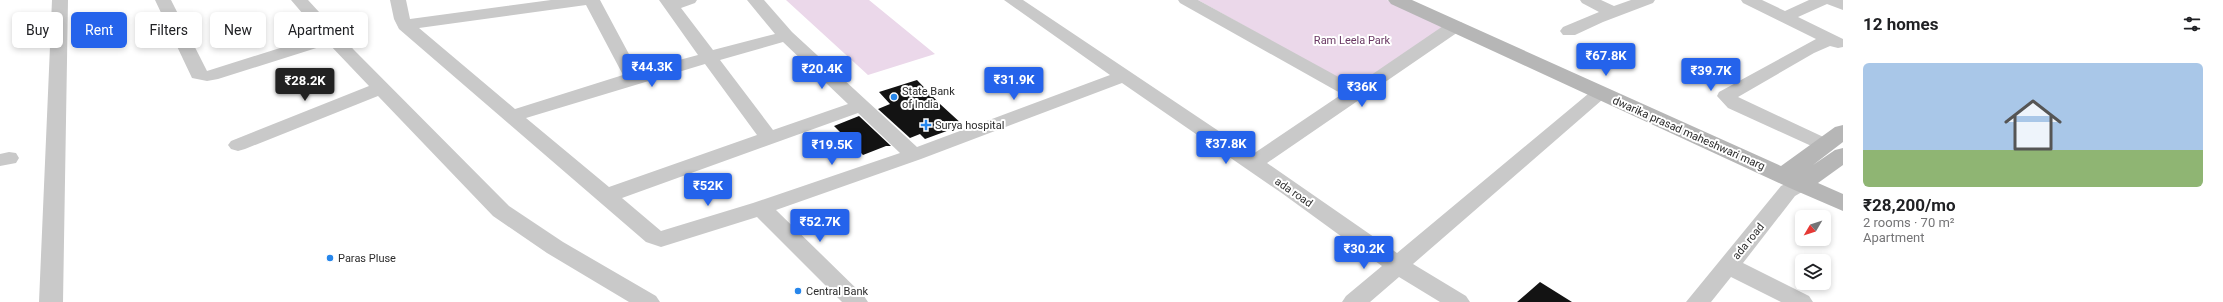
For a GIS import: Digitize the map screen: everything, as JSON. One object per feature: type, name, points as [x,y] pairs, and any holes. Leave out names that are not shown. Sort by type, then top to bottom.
[{"type":"street","points":[[51,302],[60,0]]},
{"type":"street","points":[[163,0],[198,74],[201,76],[218,74],[299,48]]},
{"type":"street","points":[[299,0],[310,12]]},
{"type":"street","points":[[398,0],[402,19],[405,25],[654,237],[661,240],[761,208],[914,155],[1124,76]]},
{"type":"street","points":[[405,25],[588,0]]},
{"type":"street","points":[[592,0],[633,78]]},
{"type":"street","points":[[689,0],[669,3],[769,138]]},
{"type":"street","points":[[755,0],[786,36],[862,105],[914,155]]},
{"type":"street","name":"ada road","points":[[1012,0],[1397,265],[1458,302]]},
{"type":"street","points":[[1186,0],[1356,94]]},
{"type":"street","name":"dwarika prasad maheshwari marg","points":[[1397,0],[1843,203]]},
{"type":"street","points":[[1588,0],[1612,12]]},
{"type":"street","points":[[1569,31],[1612,12],[1647,0]]},
{"type":"street","points":[[1749,0],[1837,42]]},
{"type":"street","points":[[1785,18],[1823,0]]},
{"type":"street","points":[[1832,0],[1843,5]]},
{"type":"street","points":[[1252,164],[1455,26]]},
{"type":"street","points":[[511,116],[633,78],[786,36]]},
{"type":"street","points":[[1834,150],[1735,104],[1726,96],[1808,49],[1837,42]]},
{"type":"street","points":[[344,48],[502,211],[530,232],[564,254],[648,302]]},
{"type":"street","points":[[238,145],[382,88]]},
{"type":"street","points":[[1354,302],[1602,93]]},
{"type":"street","points":[[606,196],[862,105]]},
{"type":"street","points":[[1792,180],[1834,150],[1843,132]]},
{"type":"street","name":"ada road","points":[[1698,302],[1788,191],[1792,180]]},
{"type":"street","points":[[761,208],[856,302]]},
{"type":"street","points":[[1728,265],[1801,302]]},
{"type":"green space","points":[[786,0],[869,0],[935,54],[868,75]]},
{"type":"green space","name":"Ram Leela Park","points":[[1198,0],[1387,0],[1446,27],[1354,87]]},
{"type":"building","points":[[917,80],[963,125],[925,139],[920,134],[910,138],[878,109],[890,104],[879,92]]},
{"type":"building","points":[[859,116],[891,146],[886,146],[863,155],[834,126]]},
{"type":"building","points":[[1540,282],[1572,302],[1517,302]]},
{"type":"place","name":"State Bank of India","points":[[894,97]]},
{"type":"place","name":"Surya hospital","points":[[926,125]]},
{"type":"place","name":"Paras Pluse","points":[[330,258]]},
{"type":"place","name":"Central Bank","points":[[798,291]]}]
